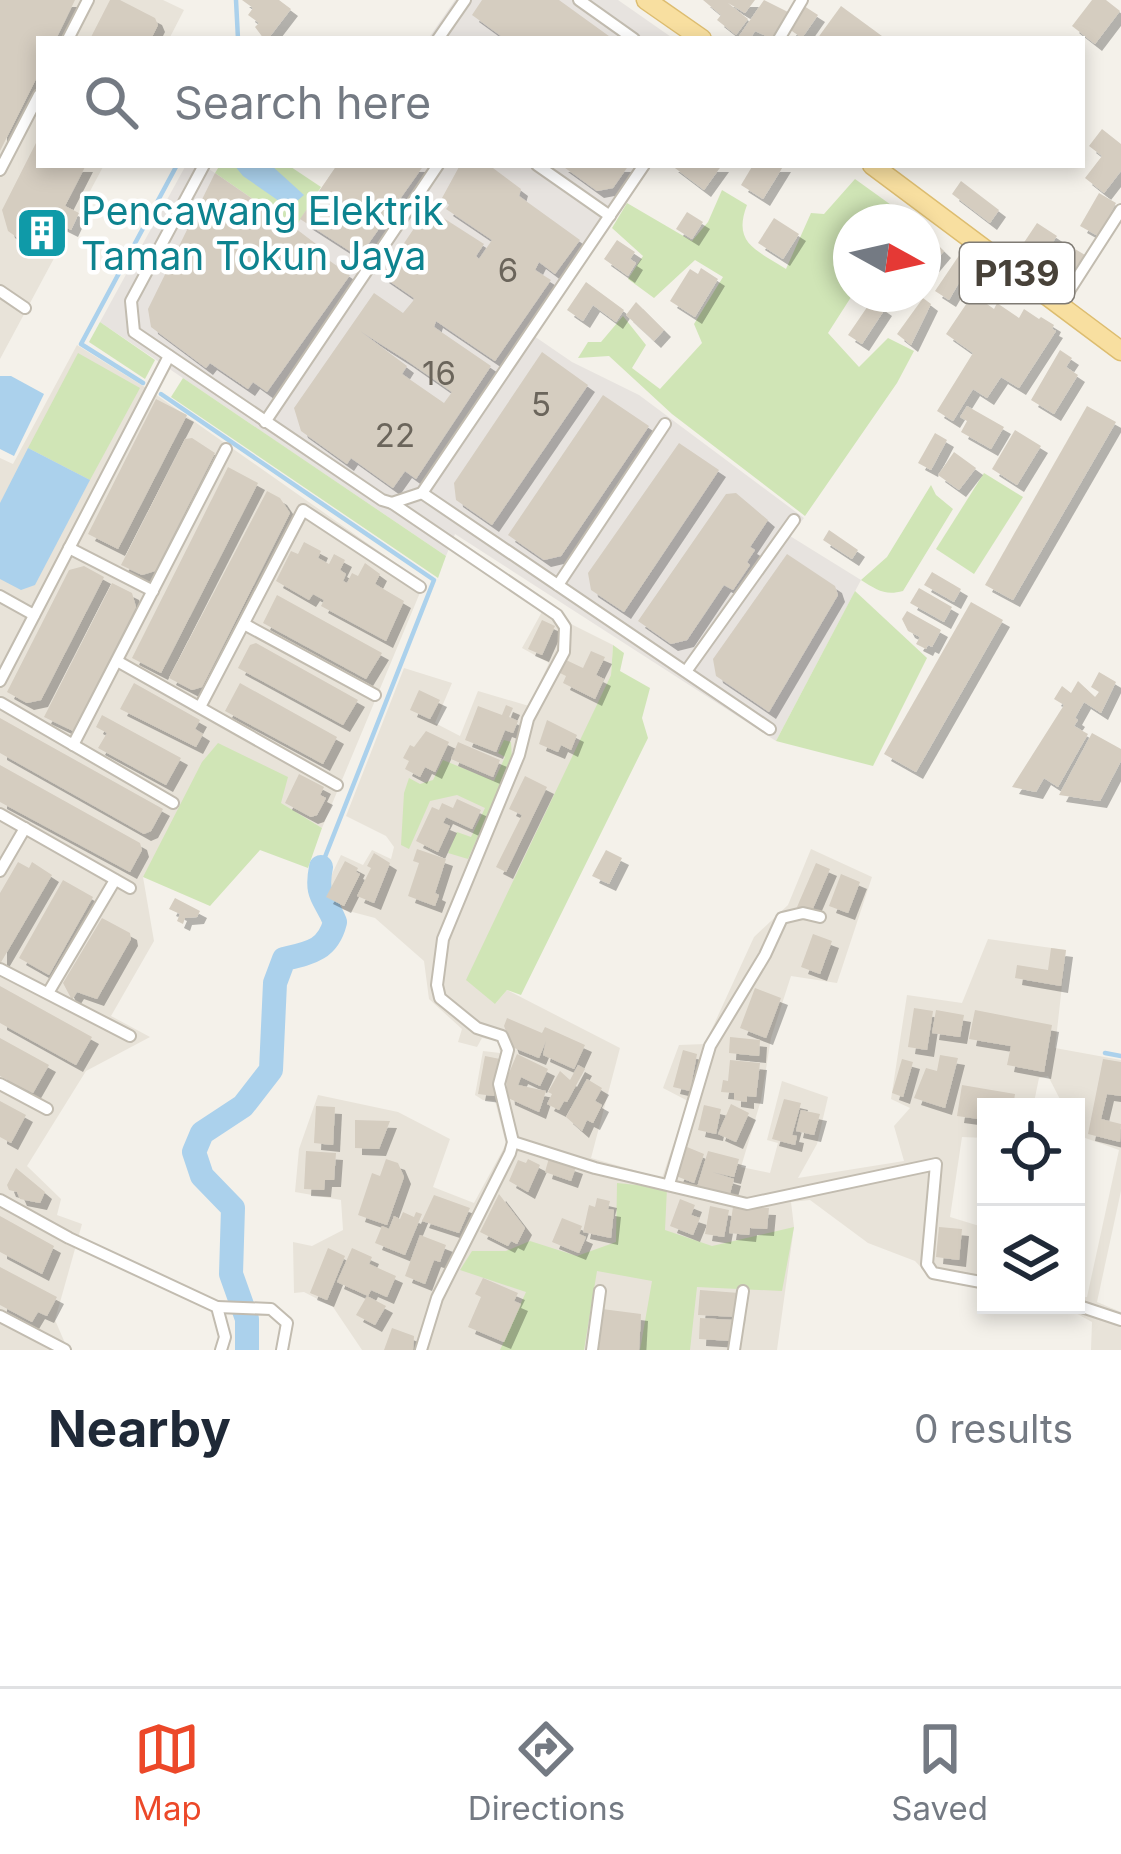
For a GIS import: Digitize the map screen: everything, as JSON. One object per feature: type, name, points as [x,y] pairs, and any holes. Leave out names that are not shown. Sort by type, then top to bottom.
[{"type":"main road","points":[[646,0],[698,36]]},
{"type":"main road","name":"P139","points":[[876,168],[1121,351]]},
{"type":"street","points":[[70,36],[88,0]]},
{"type":"street","points":[[440,36],[465,0]]},
{"type":"street","points":[[579,0],[630,36]]},
{"type":"street","points":[[781,36],[802,0]]},
{"type":"street","points":[[0,170],[36,101]]},
{"type":"street","points":[[202,168],[130,301],[134,332],[557,615],[565,627],[564,652],[528,719],[519,755],[443,939],[437,985],[440,998],[477,1028],[502,1036],[508,1050],[500,1084],[513,1142],[437,1298],[421,1350]]},
{"type":"street","points":[[265,422],[436,168]]},
{"type":"street","points":[[540,168],[610,216]]},
{"type":"street","points":[[392,503],[422,493],[642,168]]},
{"type":"street","points":[[1060,305],[1121,210]]},
{"type":"street","points":[[0,291],[26,308]]},
{"type":"street","points":[[0,681],[170,356]]},
{"type":"street","points":[[558,585],[665,424]]},
{"type":"street","points":[[73,745],[226,449]]},
{"type":"street","points":[[422,493],[770,729]]},
{"type":"street","points":[[200,707],[303,510],[420,587]]},
{"type":"street","points":[[687,670],[794,520]]},
{"type":"street","points":[[69,548],[153,591]]},
{"type":"street","points":[[0,596],[34,616]]},
{"type":"street","points":[[244,623],[374,695]]},
{"type":"street","points":[[117,661],[337,784]]},
{"type":"street","points":[[1,704],[173,802]]},
{"type":"street","points":[[0,814],[130,888]]},
{"type":"street","points":[[0,872],[25,829]]},
{"type":"street","points":[[48,993],[115,880]]},
{"type":"street","points":[[669,1184],[710,1046],[766,955],[782,918],[803,913],[820,916]]},
{"type":"street","points":[[0,969],[130,1036]]},
{"type":"street","points":[[0,1084],[47,1109]]},
{"type":"street","points":[[513,1142],[595,1168],[759,1204],[776,1195],[935,1164],[927,1264],[933,1273],[977,1281]]},
{"type":"street","points":[[0,1200],[69,1238],[218,1307],[272,1309],[287,1323],[282,1350]]},
{"type":"street","points":[[592,1350],[600,1291]]},
{"type":"street","points":[[734,1350],[743,1292]]},
{"type":"street","points":[[218,1307],[225,1337],[221,1350]]},
{"type":"street","points":[[1085,1308],[1121,1320]]},
{"type":"street","points":[[0,1316],[62,1348]]},
{"type":"shaded area","points":[[0,0],[163,0],[184,10],[171,36],[36,36],[36,168],[102,168],[0,359]]},
{"type":"shaded area","points":[[455,0],[618,0],[670,36],[430,36]]},
{"type":"shaded area","points":[[184,168],[207,168],[295,227],[335,168],[649,168],[534,336],[572,362],[639,395],[804,518],[790,536],[861,580],[776,741],[455,534],[446,556],[100,322]]},
{"type":"shaded area","points":[[77,345],[148,389],[424,583],[322,828],[280,803],[143,877],[154,941],[111,1016],[150,1037],[86,1071],[27,1166],[61,1199],[57,1215],[82,1224],[55,1320],[68,1350],[0,1350],[0,458],[13,464]]},
{"type":"shaded area","points":[[543,610],[613,645],[611,675],[580,742],[495,1004],[507,990],[620,1048],[591,1158],[662,1178],[688,1101],[663,1088],[679,1045],[705,1044],[754,937],[788,905],[811,849],[872,877],[837,983],[791,976],[771,1038],[761,1100],[741,1167],[770,1173],[778,1143],[767,1140],[782,1081],[828,1097],[817,1144],[798,1178],[904,1161],[894,1126],[910,1108],[891,1099],[907,995],[962,1003],[988,939],[1066,950],[1055,1048],[1121,1060],[1121,1191],[1097,1302],[1121,1312],[1121,1350],[1091,1350],[1092,1322],[1077,1314],[1085,1314],[1119,1150],[1085,1138],[1085,1098],[1059,1098],[1048,1076],[1039,1078],[1035,1098],[977,1098],[977,1138],[962,1137],[950,1217],[977,1225],[977,1287],[931,1278],[915,1261],[868,1243],[810,1200],[791,1202],[794,1227],[777,1350],[362,1350],[333,1307],[304,1292],[294,1293],[293,1242],[312,1246],[343,1230],[341,1200],[295,1192],[299,1149],[318,1095],[398,1112],[450,1139],[433,1187],[474,1203],[506,1144],[495,1101],[475,1095],[483,1051],[500,1053],[498,1041],[482,1038],[477,1047],[458,1042],[462,1029],[429,999],[424,961],[375,918],[326,905],[324,891],[341,855],[363,865],[372,850],[391,859],[394,847],[386,836],[346,816],[404,668],[452,683],[435,723],[460,736],[478,691],[529,706],[549,663],[522,648]]},
{"type":"green space","points":[[218,168],[292,168],[321,187],[295,228],[215,173]]},
{"type":"green space","points":[[855,179],[890,204],[833,204],[833,312],[841,312],[828,333],[859,367],[888,338],[914,351],[805,516],[672,414],[609,356],[578,358],[588,342],[601,342],[623,316],[646,345],[632,368],[660,389],[702,343],[694,324],[723,277],[695,260],[654,298],[628,279],[643,256],[612,228],[627,203],[692,241],[708,222],[722,190],[747,205],[743,229],[750,244],[786,269],[811,213],[824,214]]},
{"type":"green space","points":[[100,322],[155,360],[145,379],[89,342]]},
{"type":"green space","points":[[78,353],[140,388],[90,480],[28,448]]},
{"type":"green space","points":[[183,378],[446,556],[438,578],[171,397]]},
{"type":"green space","points":[[984,473],[1023,497],[974,574],[936,549]]},
{"type":"green space","points":[[931,485],[953,509],[903,591],[881,591],[861,580],[887,557]]},
{"type":"green space","points":[[855,591],[927,658],[873,766],[776,741]]},
{"type":"green space","points":[[613,645],[624,653],[620,671],[650,688],[642,718],[648,738],[521,995],[507,990],[495,1004],[466,980],[611,675]]},
{"type":"green space","points":[[504,740],[511,742],[512,759],[468,859],[448,853],[457,832],[471,837],[485,808],[457,795],[430,801],[409,849],[401,845],[409,778],[420,784],[433,780],[443,760],[494,781],[505,757],[498,753]]},
{"type":"green space","points":[[218,743],[288,777],[281,803],[322,828],[308,868],[260,850],[210,906],[143,877],[202,762]]},
{"type":"green space","points":[[617,1183],[667,1188],[665,1230],[712,1246],[794,1227],[782,1291],[697,1287],[690,1350],[640,1350],[652,1281],[597,1271],[584,1350],[500,1350],[526,1292],[460,1270],[472,1251],[506,1251],[530,1241],[577,1256],[616,1242]]},
{"type":"water","points":[[236,168],[274,168],[304,195],[289,208]]},
{"type":"water","points":[[0,376],[11,376],[44,394],[14,456],[0,449]]},
{"type":"water","points":[[28,448],[90,480],[35,585],[21,590],[0,579],[0,503]]},
{"type":"building","points":[[0,0],[75,0],[57,36],[36,36],[36,79],[0,151]]},
{"type":"building","points":[[110,0],[120,0],[155,18],[158,25],[152,36],[92,36]]},
{"type":"building","points":[[242,0],[279,0],[291,9],[270,36],[262,36],[255,27],[259,23],[248,15],[253,8]]},
{"type":"building","points":[[482,0],[559,0],[609,36],[501,36],[472,15]]},
{"type":"building","points":[[703,0],[755,0],[745,13],[728,3],[748,19],[736,35]]},
{"type":"building","points":[[764,0],[788,12],[775,36],[755,31],[752,36],[739,36]]},
{"type":"building","points":[[1092,0],[1106,0],[1120,11],[1095,44],[1072,26]]},
{"type":"building","points":[[804,6],[818,15],[803,36],[789,29]]},
{"type":"building","points":[[841,6],[882,36],[819,36]]},
{"type":"building","points":[[1102,129],[1121,144],[1121,171],[1104,193],[1085,178],[1102,156],[1089,146]]},
{"type":"building","points":[[36,143],[36,168],[84,168],[65,206],[79,213],[71,230],[43,216],[51,223],[40,246],[31,242],[29,246],[8,231],[2,210]]},
{"type":"building","points":[[335,168],[422,168],[359,257],[300,219]]},
{"type":"building","points":[[458,168],[493,168],[521,189],[519,196],[580,240],[555,274],[539,262],[535,270],[551,280],[495,361],[436,321],[434,327],[491,366],[416,479],[405,471],[393,488],[351,458],[347,464],[301,431],[294,408],[374,293],[403,313],[413,301],[382,276],[421,218],[427,222],[434,212],[484,244],[476,256],[479,259],[492,240],[446,209],[449,205],[442,198]],"holes":[[[360,331],[452,392],[444,403],[402,374],[407,366]]]},
{"type":"building","points":[[565,168],[627,168],[613,188],[597,191]]},
{"type":"building","points":[[675,168],[720,168],[704,190]]},
{"type":"building","points":[[751,168],[782,168],[763,199],[741,185]]},
{"type":"building","points":[[215,173],[295,228],[320,247],[317,252],[350,275],[267,392],[253,382],[248,389],[210,363],[206,368],[151,327],[148,309]]},
{"type":"building","points":[[961,181],[999,210],[990,223],[952,194]]},
{"type":"building","points":[[1099,193],[1116,203],[1098,236],[1080,226]]},
{"type":"building","points":[[687,212],[703,222],[692,239],[676,229]]},
{"type":"building","points":[[774,218],[799,234],[783,259],[758,243]]},
{"type":"building","points":[[1037,223],[1057,236],[1041,260],[1021,247]]},
{"type":"building","points":[[617,240],[635,252],[630,259],[636,263],[628,276],[604,259]]},
{"type":"building","points":[[1065,243],[1085,255],[1070,279],[1051,267]]},
{"type":"building","points":[[960,254],[971,262],[949,300],[941,295],[941,282]]},
{"type":"building","points":[[701,268],[718,279],[695,317],[670,301],[690,269],[698,274]]},
{"type":"building","points":[[586,282],[624,310],[616,322],[593,305],[583,321],[567,310]]},
{"type":"building","points":[[973,294],[1019,318],[1024,309],[1054,325],[1056,331],[1019,388],[1001,377],[987,398],[973,389],[953,421],[937,411],[973,353],[946,334]]},
{"type":"building","points":[[636,302],[664,330],[654,341],[626,315]]},
{"type":"building","points":[[864,312],[883,312],[862,344],[848,335]]},
{"type":"building","points":[[913,312],[927,312],[911,345],[897,334]]},
{"type":"building","points":[[1060,350],[1072,358],[1066,367],[1078,375],[1054,414],[1031,400]]},
{"type":"building","points":[[542,352],[588,385],[492,525],[456,500],[454,483]]},
{"type":"building","points":[[603,395],[649,426],[561,556],[544,560],[508,535]]},
{"type":"building","points":[[156,399],[187,415],[118,549],[88,534]]},
{"type":"building","points":[[967,406],[1004,427],[991,449],[961,432],[967,421],[960,417]]},
{"type":"building","points":[[1087,406],[1116,422],[1013,600],[985,585]]},
{"type":"building","points":[[1015,430],[1041,446],[1017,485],[992,469]]},
{"type":"building","points":[[935,433],[947,440],[931,470],[918,463]]},
{"type":"building","points":[[192,438],[215,453],[155,571],[142,575],[121,565],[185,439]]},
{"type":"building","points":[[679,443],[719,470],[624,612],[591,590],[588,573]]},
{"type":"building","points":[[954,452],[976,468],[959,490],[938,475]]},
{"type":"building","points":[[228,467],[258,483],[161,673],[132,658]]},
{"type":"building","points":[[267,491],[280,498],[290,513],[202,687],[192,690],[169,678]]},
{"type":"building","points":[[736,493],[768,520],[750,547],[755,550],[747,562],[750,565],[733,590],[724,585],[687,640],[671,644],[638,621],[726,494]]},
{"type":"building","points":[[829,530],[858,550],[852,559],[823,540]]},
{"type":"building","points":[[304,542],[321,551],[318,558],[329,564],[334,554],[345,560],[340,570],[346,574],[343,581],[347,583],[352,573],[358,576],[365,563],[380,574],[375,584],[404,601],[386,641],[321,606],[324,600],[313,594],[309,600],[276,581],[291,551],[298,554]]},
{"type":"building","points":[[787,554],[835,586],[838,595],[769,712],[716,676],[713,659]]},
{"type":"building","points":[[84,566],[104,577],[41,700],[27,703],[7,692],[69,570]]},
{"type":"building","points":[[932,572],[961,589],[954,602],[924,585]]},
{"type":"building","points":[[112,583],[132,593],[136,607],[73,731],[44,717]]},
{"type":"building","points":[[919,588],[952,607],[944,622],[910,603]]},
{"type":"building","points":[[277,595],[382,653],[366,679],[263,623]]},
{"type":"building","points":[[971,602],[1003,620],[916,772],[884,754]]},
{"type":"building","points":[[907,611],[941,630],[932,647],[916,644],[920,637],[908,631],[902,619]]},
{"type":"building","points":[[542,620],[555,626],[542,655],[528,649]]},
{"type":"building","points":[[256,643],[358,700],[343,725],[238,668],[250,645]]},
{"type":"building","points":[[591,651],[605,657],[596,675],[604,679],[595,699],[563,683],[566,676],[560,673],[566,660],[583,668]]},
{"type":"building","points":[[1099,672],[1116,682],[1101,713],[1084,702],[1075,718],[1074,726],[1088,734],[1058,787],[1044,778],[1036,792],[1012,787],[1064,705],[1054,699],[1062,686],[1071,693],[1078,681],[1095,697],[1099,692],[1091,687]]},
{"type":"building","points":[[134,683],[200,720],[195,729],[203,734],[196,747],[120,709]]},
{"type":"building","points":[[240,683],[337,737],[323,764],[225,711]]},
{"type":"building","points":[[419,690],[440,700],[430,719],[410,710]]},
{"type":"building","points":[[506,705],[513,708],[509,717],[518,721],[513,733],[505,730],[496,752],[465,740],[478,706],[502,715]]},
{"type":"building","points":[[102,715],[181,758],[166,785],[98,748],[107,733],[96,727]]},
{"type":"building","points":[[0,718],[163,809],[151,831],[144,834],[0,753]]},
{"type":"building","points":[[547,720],[577,735],[571,750],[561,745],[558,752],[539,744]]},
{"type":"building","points":[[426,731],[449,742],[435,772],[425,767],[420,777],[405,769],[409,761],[403,758]]},
{"type":"building","points":[[1092,733],[1121,749],[1121,761],[1100,801],[1059,795]]},
{"type":"building","points":[[458,742],[500,760],[493,777],[451,759]]},
{"type":"building","points":[[0,765],[140,843],[142,850],[130,872],[0,802]]},
{"type":"building","points":[[299,774],[324,787],[320,795],[326,798],[317,815],[311,817],[285,803]]},
{"type":"building","points":[[525,776],[547,787],[506,872],[496,867],[522,815],[509,809]]},
{"type":"building","points":[[457,799],[481,810],[472,829],[446,817],[443,823],[450,826],[438,852],[416,841],[432,807],[439,810],[442,803],[453,808]]},
{"type":"building","points":[[417,849],[446,859],[435,906],[408,896],[419,863],[413,861]]},
{"type":"building","points":[[606,850],[622,858],[609,884],[592,876]]},
{"type":"building","points":[[374,853],[390,863],[374,903],[357,896]]},
{"type":"building","points":[[345,861],[360,874],[344,906],[326,897]]},
{"type":"building","points":[[18,862],[29,868],[32,862],[52,875],[0,964],[0,893]]},
{"type":"building","points":[[816,863],[830,869],[811,913],[797,907]]},
{"type":"building","points":[[841,874],[860,882],[848,913],[829,906]]},
{"type":"building","points":[[63,880],[93,897],[49,975],[19,958]]},
{"type":"building","points":[[175,898],[200,911],[197,917],[185,918],[183,924],[177,921],[180,914],[169,909]]},
{"type":"building","points":[[102,918],[130,933],[131,939],[97,999],[77,992],[72,1000],[63,983]]},
{"type":"building","points":[[813,934],[832,941],[820,974],[801,967]]},
{"type":"building","points":[[1051,948],[1066,950],[1061,986],[1015,978],[1017,965],[1048,970]]},
{"type":"building","points":[[0,986],[92,1037],[76,1065],[0,1023]]},
{"type":"building","points":[[755,988],[781,998],[766,1038],[740,1028]]},
{"type":"building","points":[[914,1008],[933,1011],[927,1050],[908,1047]]},
{"type":"building","points":[[936,1010],[964,1015],[960,1037],[932,1033]]},
{"type":"building","points":[[975,1010],[1052,1025],[1044,1072],[1007,1065],[1011,1046],[969,1039]]},
{"type":"building","points":[[507,1018],[542,1033],[545,1027],[585,1045],[574,1069],[543,1055],[546,1041],[539,1058],[512,1047],[504,1026]]},
{"type":"building","points":[[730,1037],[760,1040],[759,1056],[729,1053]]},
{"type":"building","points":[[0,1038],[49,1065],[33,1093],[0,1076]]},
{"type":"building","points":[[683,1050],[697,1054],[690,1091],[673,1087]]},
{"type":"building","points":[[517,1054],[548,1069],[540,1086],[521,1077],[518,1085],[546,1091],[539,1112],[508,1098],[506,1080]]},
{"type":"building","points":[[940,1055],[958,1058],[945,1108],[914,1098],[926,1068],[937,1071]]},
{"type":"building","points":[[485,1056],[500,1059],[494,1096],[478,1094]]},
{"type":"building","points":[[902,1059],[913,1062],[903,1097],[892,1093]]},
{"type":"building","points":[[1103,1059],[1121,1062],[1121,1096],[1107,1094],[1101,1119],[1121,1124],[1120,1142],[1088,1134]]},
{"type":"building","points":[[730,1060],[760,1063],[756,1097],[747,1096],[747,1102],[734,1100],[734,1093],[721,1092],[723,1080],[728,1081]]},
{"type":"building","points":[[578,1065],[585,1069],[567,1102],[559,1110],[547,1104],[560,1071],[570,1080]]},
{"type":"building","points":[[587,1079],[602,1088],[595,1101],[602,1105],[593,1123],[587,1120],[582,1131],[566,1117]]},
{"type":"building","points":[[962,1085],[1015,1094],[1014,1098],[977,1098],[977,1119],[957,1116]]},
{"type":"building","points":[[784,1099],[801,1103],[792,1135],[797,1136],[795,1145],[772,1139]]},
{"type":"building","points":[[0,1101],[26,1115],[11,1143],[0,1137]]},
{"type":"building","points":[[731,1104],[749,1113],[736,1142],[718,1134]]},
{"type":"building","points":[[704,1105],[721,1109],[716,1134],[698,1130]]},
{"type":"building","points":[[316,1106],[335,1107],[333,1145],[314,1143]]},
{"type":"building","points":[[801,1110],[820,1114],[814,1135],[796,1131]]},
{"type":"building","points":[[355,1120],[390,1121],[379,1149],[355,1148]]},
{"type":"building","points":[[687,1147],[704,1154],[694,1183],[676,1176]]},
{"type":"building","points":[[306,1151],[336,1153],[334,1180],[325,1180],[324,1190],[304,1189]]},
{"type":"building","points":[[708,1151],[739,1159],[734,1177],[712,1172],[734,1179],[729,1197],[697,1187]]},
{"type":"building","points":[[549,1158],[576,1167],[571,1181],[545,1172]]},
{"type":"building","points":[[386,1159],[398,1163],[404,1177],[387,1225],[358,1215],[372,1173],[380,1176]]},
{"type":"building","points":[[528,1159],[540,1165],[528,1192],[509,1181],[518,1160],[526,1163]]},
{"type":"building","points":[[16,1168],[45,1192],[40,1203],[20,1199],[9,1190]]},
{"type":"building","points":[[499,1194],[525,1228],[517,1244],[511,1241],[508,1246],[480,1232]]},
{"type":"building","points":[[434,1195],[470,1208],[459,1233],[422,1221]]},
{"type":"building","points":[[597,1198],[610,1201],[608,1209],[614,1210],[611,1238],[583,1232],[589,1205],[595,1207]]},
{"type":"building","points":[[680,1199],[695,1205],[691,1215],[700,1218],[693,1235],[670,1226]]},
{"type":"building","points":[[710,1206],[729,1210],[724,1237],[705,1234]]},
{"type":"building","points":[[733,1207],[769,1208],[767,1229],[750,1228],[749,1235],[729,1233]]},
{"type":"building","points":[[403,1212],[414,1217],[416,1212],[422,1214],[405,1255],[375,1243],[382,1226],[389,1229],[394,1216],[400,1219]]},
{"type":"building","points":[[0,1216],[54,1246],[42,1274],[0,1252]]},
{"type":"building","points":[[562,1218],[582,1226],[579,1234],[586,1237],[579,1253],[552,1242]]},
{"type":"building","points":[[939,1227],[962,1229],[959,1260],[936,1257]]},
{"type":"building","points":[[420,1235],[446,1245],[425,1284],[405,1276]]},
{"type":"building","points":[[328,1248],[345,1256],[327,1300],[310,1293]]},
{"type":"building","points":[[352,1248],[372,1257],[369,1264],[396,1276],[387,1297],[371,1290],[368,1296],[337,1282]]},
{"type":"building","points":[[0,1267],[57,1297],[47,1316],[38,1312],[32,1322],[0,1305]]},
{"type":"building","points":[[483,1278],[518,1293],[514,1301],[521,1304],[504,1342],[468,1327],[481,1297],[475,1294]]},
{"type":"building","points":[[700,1290],[739,1293],[738,1317],[698,1315]]},
{"type":"building","points":[[367,1296],[386,1306],[375,1325],[356,1315]]},
{"type":"building","points":[[602,1309],[641,1314],[639,1350],[594,1350]]},
{"type":"building","points":[[700,1318],[733,1320],[732,1341],[699,1339]]},
{"type":"building","points":[[392,1328],[414,1336],[413,1350],[384,1350]]},
{"type":"waterway","points":[[236,0],[238,36]]},
{"type":"waterway","points":[[143,383],[81,344],[175,168]]},
{"type":"waterway","points":[[161,394],[434,580],[321,867]]},
{"type":"waterway","points":[[247,1350],[247,1319],[231,1274],[233,1208],[202,1176],[194,1152],[202,1133],[243,1106],[271,1070],[275,983],[284,959],[323,944],[335,922],[320,891],[321,867]]},
{"type":"waterway","points":[[1105,1053],[1121,1056]]},
{"type":"place","name":"Pencawang Elektrik Taman Tokun Jaya","points":[[42,233]]}]
